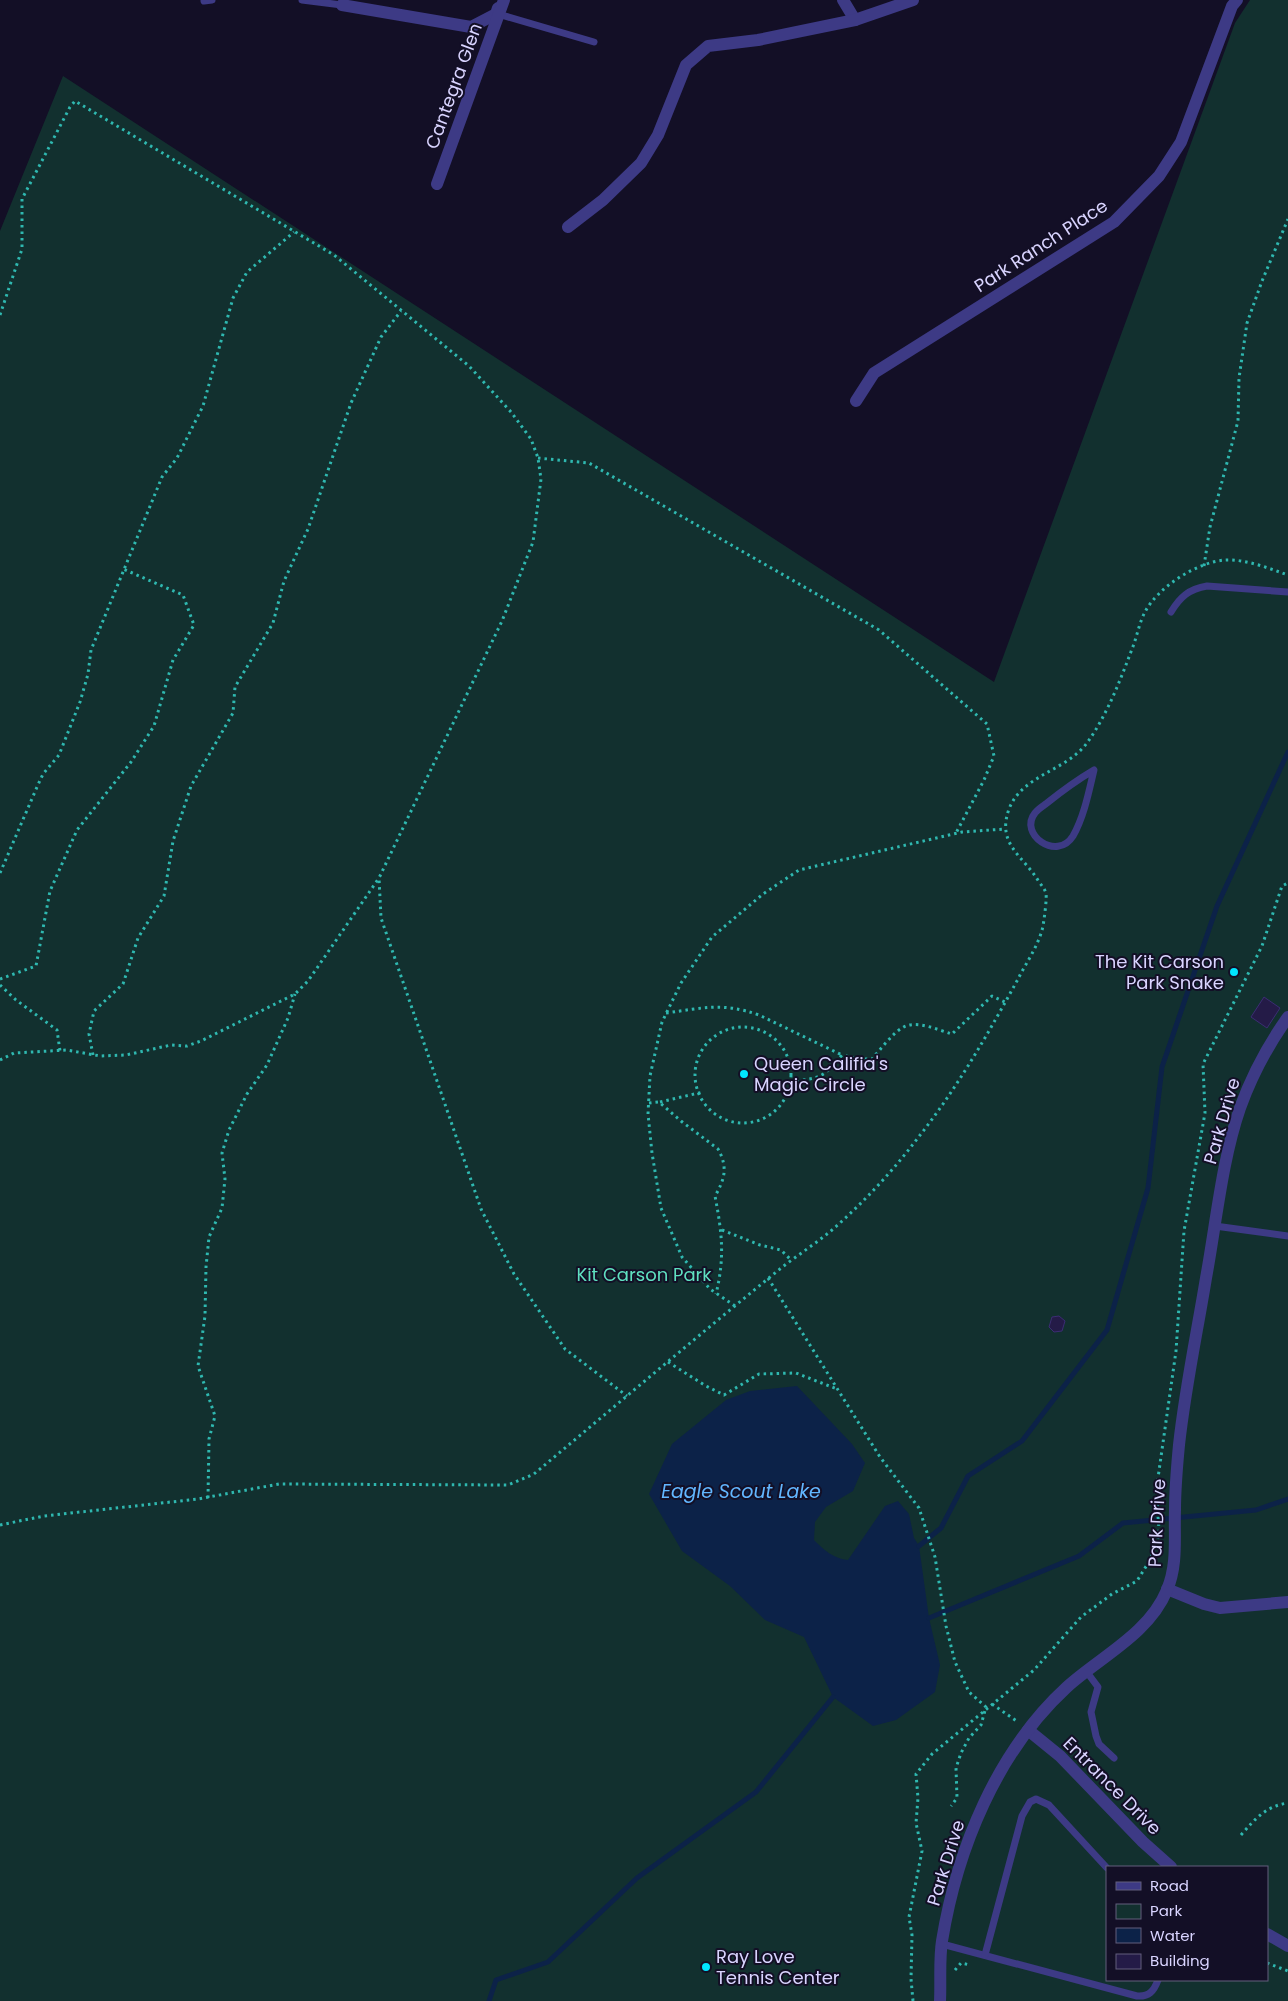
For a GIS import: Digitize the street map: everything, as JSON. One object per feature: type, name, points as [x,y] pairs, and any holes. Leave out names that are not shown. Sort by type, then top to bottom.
[{"type":"street","points":[[342,6],[472,27],[496,14],[503,0]]},
{"type":"street","name":"Cantegra Glen","points":[[437,184],[503,0]]},
{"type":"street","points":[[843,0],[855,20]]},
{"type":"street","points":[[568,227],[603,200],[640,163],[658,135],[686,65],[708,46],[758,40],[855,20],[913,0]]},
{"type":"street","name":"Park Ranch Place","points":[[856,401],[874,373],[1114,222],[1135,202],[1159,176],[1180,142],[1232,6],[1237,0]]},
{"type":"street","name":"Park Drive","points":[[940,2001],[942,1944],[955,1883],[980,1813],[998,1777],[1038,1716],[1086,1671],[1134,1634],[1160,1605],[1174,1570],[1174,1512],[1179,1443],[1228,1154],[1240,1110],[1254,1074],[1276,1034],[1288,1017]]},
{"type":"street","points":[[1167,1589],[1204,1604],[1220,1608],[1288,1602]]},
{"type":"street","name":"Entrance Drive","points":[[1028,1730],[1060,1756],[1142,1842],[1170,1866]]},
{"type":"street","points":[[1268,1935],[1288,1946]]},
{"type":"lane","points":[[204,1],[212,0]]},
{"type":"lane","points":[[302,0],[342,6]]},
{"type":"lane","points":[[498,14],[594,42]]},
{"type":"lane","points":[[1171,612],[1188,592],[1207,586],[1288,592]]},
{"type":"lane","points":[[1094,770],[1086,802],[1069,841],[1056,846],[1043,844],[1033,833],[1032,820],[1034,813],[1067,787],[1094,770]]},
{"type":"lane","points":[[1215,1226],[1288,1236]]},
{"type":"lane","points":[[1086,1671],[1098,1687],[1091,1705],[1096,1736],[1099,1744],[1114,1758]]},
{"type":"lane","points":[[985,1955],[1022,1816],[1030,1802],[1036,1799],[1049,1805],[1106,1867]]},
{"type":"lane","points":[[942,1944],[1137,1996],[1151,1993],[1158,1981]]},
{"type":"path","points":[[0,315],[22,249],[22,199],[70,107],[75,101],[334,255],[469,366],[511,412],[531,439],[538,458],[541,479],[533,542],[502,621],[379,878],[308,981],[295,994],[187,1046],[171,1045],[126,1055],[93,1055],[60,1051],[14,1053],[0,1060]]},
{"type":"path","points":[[1204,566],[1210,527],[1238,420],[1239,378],[1247,324],[1262,280],[1288,219]]},
{"type":"path","points":[[0,873],[37,787],[44,774],[59,755],[80,702],[88,674],[91,650],[162,477],[177,458],[202,406],[233,298],[247,272],[294,232]]},
{"type":"path","points":[[93,1055],[89,1034],[94,1011],[123,984],[138,938],[164,896],[173,841],[191,786],[233,713],[235,687],[273,623],[284,581],[308,529],[351,403],[381,336],[402,311]]},
{"type":"path","points":[[538,458],[588,463],[879,630],[987,724],[994,756],[984,780],[956,833]]},
{"type":"path","points":[[0,1525],[44,1516],[208,1498],[279,1484],[508,1486],[534,1474],[768,1278],[830,1232],[874,1191],[918,1139],[964,1072],[1032,954],[1043,927],[1046,894],[1036,876],[1012,850],[1005,829],[1013,799],[1025,785],[1064,763],[1083,748],[1098,727],[1116,688],[1144,612],[1157,596],[1180,576],[1224,560],[1259,565],[1288,575]]},
{"type":"path","points":[[0,979],[36,966],[50,891],[77,830],[131,762],[154,726],[173,660],[194,625],[183,595],[123,569]]},
{"type":"path","points":[[735,1306],[710,1289],[682,1257],[661,1208],[652,1153],[649,1104],[650,1076],[662,1022],[681,983],[712,937],[763,894],[799,870],[956,833],[1005,829]]},
{"type":"path","points":[[379,878],[381,918],[481,1209],[514,1274],[566,1349],[627,1396]]},
{"type":"path","points":[[913,2001],[911,1979],[912,1935],[909,1917],[922,1851],[916,1823],[918,1798],[916,1774],[932,1754],[986,1707],[1034,1670],[1081,1617],[1112,1594],[1137,1581],[1150,1560],[1158,1538],[1156,1492],[1176,1351],[1184,1231],[1205,1113],[1203,1064],[1262,946],[1282,886],[1288,883]]},
{"type":"path","points":[[0,985],[16,1000],[57,1030],[60,1051]]},
{"type":"path","points":[[208,1498],[209,1439],[215,1416],[198,1366],[206,1316],[206,1267],[209,1238],[222,1208],[225,1179],[222,1153],[229,1130],[247,1094],[267,1065],[288,1018],[295,994]]},
{"type":"path","points":[[666,1014],[714,1006],[727,1006],[746,1010],[842,1055],[858,1059],[872,1059],[902,1028],[911,1024],[952,1034],[992,996],[1005,1002]]},
{"type":"path","points":[[740,1026],[760,1030],[782,1045],[791,1063],[790,1082],[786,1096],[776,1111],[766,1119],[752,1123],[722,1120],[702,1101],[698,1094],[695,1076],[701,1052],[715,1036],[729,1029],[740,1026]]},
{"type":"path","points":[[790,1082],[817,1079],[829,1071],[842,1055]]},
{"type":"path","points":[[649,1104],[703,1092]]},
{"type":"path","points":[[659,1102],[681,1122],[718,1148],[722,1154],[726,1172],[715,1196],[722,1230],[722,1262],[716,1294]]},
{"type":"path","points":[[722,1230],[781,1250],[791,1260]]},
{"type":"path","points":[[768,1278],[880,1457],[919,1508],[935,1557],[946,1626],[955,1662],[969,1692],[986,1707]]},
{"type":"path","points":[[668,1362],[724,1395],[759,1374],[796,1373],[838,1389]]},
{"type":"path","points":[[992,1704],[1028,1730]]},
{"type":"path","points":[[951,1806],[957,1798],[956,1768],[961,1753],[969,1738],[981,1725],[986,1707]]},
{"type":"path","points":[[1241,1835],[1266,1809],[1288,1803]]},
{"type":"path","points":[[954,1973],[956,1966],[961,1963],[973,1966]]},
{"type":"path","points":[[1268,1963],[1288,1971]]},
{"type":"green space","name":"Kit Carson Park","points":[[1250,0],[1288,0],[1288,2001],[0,2001],[0,231],[63,76],[994,682],[1235,23]]},
{"type":"water","name":"Eagle Scout Lake","points":[[797,1386],[852,1444],[865,1463],[853,1491],[826,1507],[815,1522],[814,1540],[834,1556],[848,1560],[885,1506],[898,1501],[909,1514],[914,1538],[919,1546],[929,1618],[940,1665],[935,1692],[896,1720],[873,1726],[833,1697],[804,1637],[765,1620],[730,1586],[682,1551],[649,1494],[672,1444],[726,1400],[750,1391]]},
{"type":"building","points":[[1264,997],[1280,1008],[1267,1028],[1251,1017]]},
{"type":"building","points":[[1059,1316],[1065,1321],[1062,1331],[1054,1332],[1049,1327],[1052,1317]]},
{"type":"waterway","points":[[919,1546],[941,1528],[968,1476],[1022,1441],[1107,1330],[1148,1188],[1162,1067],[1217,906],[1288,752]]},
{"type":"waterway","points":[[929,1618],[1079,1556],[1123,1523],[1256,1510],[1288,1499]]},
{"type":"waterway","points":[[489,2001],[496,1980],[548,1962],[637,1878],[756,1792],[833,1697]]},
{"type":"place","name":"The Kit Carson Park Snake","points":[[1234,972]]},
{"type":"place","name":"Queen Califia's Magic Circle","points":[[744,1074]]},
{"type":"place","name":"Ray Love Tennis Center","points":[[706,1967]]}]
